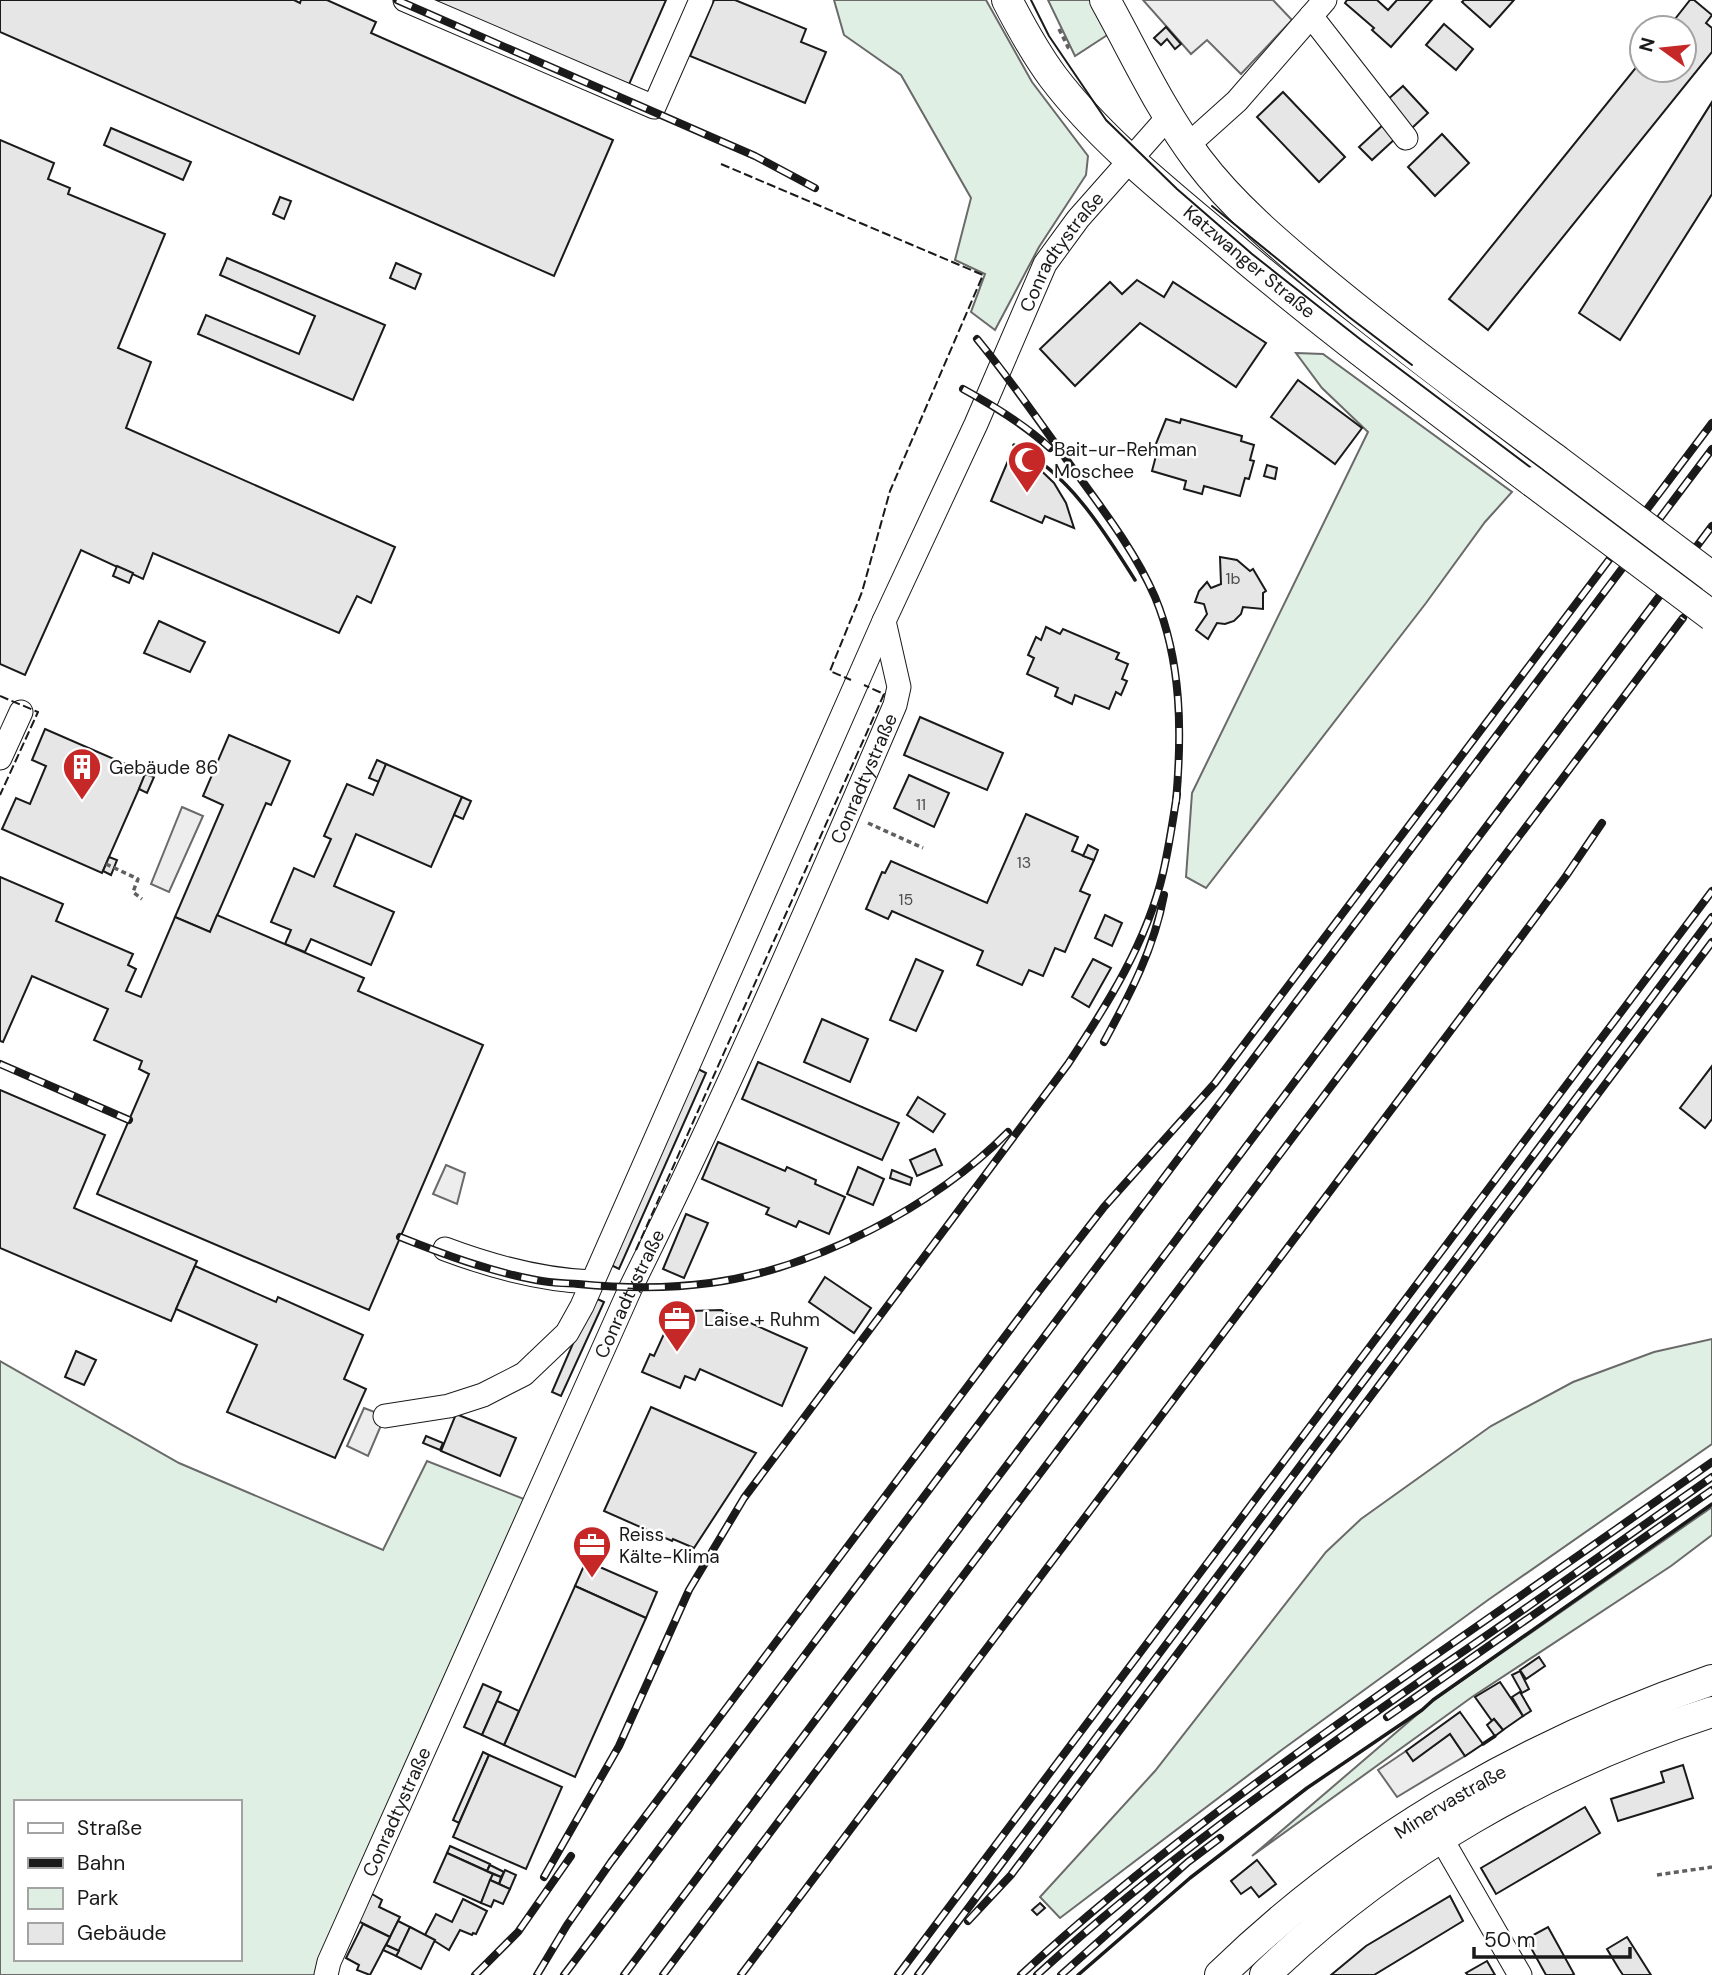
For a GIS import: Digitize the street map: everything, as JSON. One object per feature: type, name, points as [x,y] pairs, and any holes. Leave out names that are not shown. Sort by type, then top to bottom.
[{"type":"main road","name":"Katzwanger Straße","points":[[1007,0],[1028,40],[1052,75],[1076,105],[1130,159],[1327,326],[1712,616]]},
{"type":"main road","name":"Katzwanger Straße","points":[[1105,0],[1169,116],[1198,161],[1239,206],[1291,254],[1375,324],[1712,577]]},
{"type":"main road","name":"Minervastraße","points":[[1220,1975],[1324,1885],[1379,1845],[1456,1796],[1527,1756],[1574,1734],[1638,1706],[1712,1680]]},
{"type":"main road","name":"Minervastraße","points":[[1265,1975],[1349,1902],[1441,1838],[1487,1810],[1563,1770],[1621,1745],[1712,1712]]},
{"type":"street","points":[[405,0],[654,107],[701,0]]},
{"type":"street","points":[[1188,145],[1237,101],[1318,8],[1406,138]]},
{"type":"street","name":"Conradtystraße","points":[[385,1416],[449,1406],[482,1395],[524,1374],[567,1333],[884,621],[976,424],[1045,264],[1078,219],[1169,116]]},
{"type":"street","name":"Conradtystraße","points":[[328,1968],[631,1287],[809,906],[895,705],[899,687],[884,621]]},
{"type":"street","points":[[0,758],[21,712]]},
{"type":"street","points":[[445,1249],[531,1276],[592,1282]]},
{"type":"street","points":[[1441,1838],[1520,1975]]},
{"type":"path","points":[[848,814],[923,848]]},
{"type":"path","points":[[106,864],[138,878],[133,892],[142,899]]},
{"type":"path","points":[[1657,1875],[1712,1867]]},
{"type":"green space","points":[[834,0],[986,0],[1032,82],[1088,156],[1086,175],[1039,247],[995,330],[971,312],[985,274],[955,260],[971,198],[901,75],[844,35]]},
{"type":"green space","points":[[1048,0],[1097,0],[1115,30],[1075,56]]},
{"type":"green space","points":[[1296,353],[1323,354],[1512,492],[1485,522],[1426,603],[1206,888],[1186,877],[1192,793],[1368,432],[1322,388]]},
{"type":"green space","points":[[1712,1339],[1712,1444],[1488,1600],[1283,1749],[1060,1918],[1040,1897],[1155,1771],[1326,1552],[1361,1519],[1491,1426],[1573,1382],[1654,1352]]},
{"type":"green space","points":[[0,1361],[179,1463],[383,1550],[427,1461],[529,1501],[318,1975],[0,1975]]},
{"type":"green space","points":[[1712,1507],[1712,1535],[1671,1566],[1472,1697],[1252,1856],[1434,1700]]},
{"type":"shaded area","points":[[1143,0],[1273,0],[1292,20],[1241,74],[1207,40],[1191,54]]},
{"type":"shaded area","points":[[182,807],[203,816],[169,892],[151,884]]},
{"type":"shaded area","points":[[446,1165],[465,1173],[457,1204],[433,1194]]},
{"type":"shaded area","points":[[364,1408],[385,1416],[368,1456],[347,1446]]},
{"type":"shaded area","points":[[1450,1734],[1465,1756],[1397,1797],[1378,1770],[1406,1751],[1413,1760]]},
{"type":"building","points":[[0,0],[294,0],[300,3],[301,0],[327,0],[376,22],[371,33],[613,140],[554,276],[0,32]]},
{"type":"building","points":[[426,0],[666,0],[627,89]]},
{"type":"building","points":[[714,0],[735,0],[806,29],[801,42],[826,52],[805,103],[690,56]]},
{"type":"building","points":[[1347,0],[1377,0],[1388,10],[1397,0],[1432,0],[1391,47],[1345,3]]},
{"type":"building","points":[[1514,0],[1490,27],[1462,2]]},
{"type":"building","points":[[1690,0],[1694,0],[1712,15],[1706,23],[1712,28],[1712,52],[1698,69],[1698,14],[1679,14]]},
{"type":"building","points":[[1444,24],[1473,49],[1456,70],[1426,45]]},
{"type":"building","points":[[1166,27],[1181,44],[1175,49],[1167,39],[1161,45],[1154,38]]},
{"type":"building","points":[[1628,77],[1628,84],[1686,84],[1488,330],[1449,299]]},
{"type":"building","points":[[1403,86],[1428,113],[1412,128],[1386,101]]},
{"type":"building","points":[[1283,92],[1345,157],[1319,182],[1257,117]]},
{"type":"building","points":[[1712,102],[1712,194],[1620,340],[1579,313]]},
{"type":"building","points":[[1384,124],[1396,138],[1372,160],[1359,147]]},
{"type":"building","points":[[111,128],[191,162],[183,180],[104,145]]},
{"type":"building","points":[[1442,134],[1469,163],[1435,196],[1408,167]]},
{"type":"building","points":[[0,140],[54,163],[48,179],[70,188],[68,194],[165,234],[118,348],[151,362],[126,428],[395,547],[371,603],[357,596],[339,633],[153,553],[143,579],[81,550],[25,675],[0,664]]},
{"type":"building","points":[[280,197],[291,201],[284,219],[273,214]]},
{"type":"building","points":[[227,258],[385,325],[353,400],[198,334],[206,315],[299,354],[315,316],[220,275]]},
{"type":"building","points":[[396,263],[421,274],[415,289],[390,278]]},
{"type":"building","points":[[1137,280],[1164,297],[1173,282],[1266,343],[1236,387],[1140,323],[1075,386],[1040,349],[1110,282],[1122,294]]},
{"type":"building","points":[[1298,380],[1362,428],[1335,464],[1271,417]]},
{"type":"building","points":[[1166,419],[1180,423],[1181,419],[1242,436],[1241,441],[1254,445],[1250,460],[1254,461],[1240,496],[1204,486],[1202,494],[1184,489],[1186,481],[1152,471],[1157,452],[1153,451]]},
{"type":"building","name":"Bait-ur-Rehman Moschee","points":[[1013,449],[1026,456],[1054,483],[1066,503],[1074,528],[1045,516],[1042,523],[991,501]]},
{"type":"building","points":[[1267,465],[1277,468],[1275,479],[1264,476]]},
{"type":"building","points":[[1220,557],[1237,560],[1250,571],[1253,569],[1266,591],[1263,593],[1263,609],[1243,607],[1241,614],[1234,621],[1217,623],[1208,639],[1196,630],[1207,614],[1204,604],[1195,602],[1199,591],[1207,582],[1211,588],[1221,584]]},
{"type":"building","points":[[117,566],[133,573],[129,583],[113,576]]},
{"type":"building","points":[[159,621],[205,642],[190,672],[144,653]]},
{"type":"building","points":[[1046,627],[1060,634],[1063,629],[1119,653],[1116,659],[1128,664],[1122,679],[1127,681],[1121,695],[1116,692],[1109,709],[1075,695],[1072,704],[1055,696],[1058,688],[1027,674],[1034,658],[1028,655],[1036,637],[1041,640]]},
{"type":"building","points":[[920,717],[1003,753],[987,790],[904,755]]},
{"type":"building","name":"Gebäude 86","points":[[45,729],[146,773],[102,873],[2,829],[16,798],[30,804],[46,766],[32,760]]},
{"type":"building","points":[[229,735],[290,761],[271,805],[266,803],[210,932],[175,917],[223,805],[203,796]]},
{"type":"building","points":[[377,760],[386,764],[379,782],[369,778]]},
{"type":"building","points":[[386,764],[462,797],[431,867],[356,834],[334,886],[394,912],[371,965],[311,939],[305,952],[285,944],[291,930],[271,922],[294,868],[314,877],[331,839],[324,836],[347,784],[373,795]]},
{"type":"building","points":[[145,774],[154,777],[147,793],[139,789]]},
{"type":"building","points":[[909,775],[949,793],[934,827],[894,808]]},
{"type":"building","points":[[462,797],[471,801],[463,819],[454,815]]},
{"type":"building","points":[[1026,814],[1078,837],[1072,851],[1094,860],[1080,891],[1090,895],[1065,952],[1055,948],[1043,976],[1029,970],[1022,985],[977,965],[983,951],[892,911],[888,919],[866,909],[882,872],[885,873],[891,861],[987,903]]},
{"type":"building","points":[[1088,845],[1098,850],[1094,860],[1083,856]]},
{"type":"building","points":[[109,857],[117,860],[111,875],[103,871]]},
{"type":"building","points":[[0,877],[63,904],[56,921],[133,954],[128,965],[136,969],[126,991],[141,997],[175,917],[210,932],[217,915],[364,978],[358,991],[483,1045],[369,1310],[97,1194],[149,1074],[139,1069],[142,1061],[94,1040],[108,1009],[32,976],[3,1042],[0,1041]]},
{"type":"building","points":[[1105,915],[1122,923],[1112,946],[1095,938]]},
{"type":"building","points":[[916,959],[943,971],[916,1031],[890,1020]]},
{"type":"building","points":[[1093,959],[1111,968],[1089,1007],[1072,997]]},
{"type":"building","points":[[822,1019],[868,1039],[850,1082],[804,1062]]},
{"type":"building","points":[[758,1062],[899,1123],[882,1160],[742,1099]]},
{"type":"building","points":[[1712,1066],[1712,1119],[1705,1128],[1680,1108]]},
{"type":"building","points":[[696,1068],[706,1073],[619,1269],[609,1264]]},
{"type":"building","points":[[0,1090],[105,1135],[74,1208],[197,1261],[171,1321],[0,1248]]},
{"type":"building","points":[[918,1097],[945,1114],[933,1132],[907,1115]]},
{"type":"building","points":[[718,1142],[785,1171],[787,1167],[816,1180],[815,1184],[845,1197],[829,1234],[799,1221],[796,1227],[766,1214],[769,1208],[702,1179]]},
{"type":"building","points":[[935,1149],[942,1165],[917,1176],[910,1160]]},
{"type":"building","points":[[858,1167],[884,1179],[873,1205],[847,1194]]},
{"type":"building","points":[[892,1170],[912,1178],[910,1185],[890,1178]]},
{"type":"building","points":[[686,1214],[708,1223],[684,1278],[663,1269]]},
{"type":"building","points":[[195,1266],[276,1302],[278,1297],[363,1335],[344,1379],[366,1389],[335,1458],[227,1412],[257,1345],[176,1309]]},
{"type":"building","points":[[825,1277],[871,1308],[854,1333],[809,1302]]},
{"type":"building","points":[[593,1297],[604,1302],[561,1396],[552,1392]]},
{"type":"building","points":[[721,1310],[807,1348],[782,1406],[700,1369],[695,1380],[685,1376],[680,1388],[642,1372],[650,1354],[654,1356],[668,1325],[682,1332],[690,1311]]},
{"type":"building","points":[[76,1351],[96,1360],[84,1385],[65,1377]]},
{"type":"building","points":[[651,1407],[756,1453],[694,1548],[604,1511]]},
{"type":"building","points":[[456,1414],[516,1438],[500,1476],[441,1451]]},
{"type":"building","points":[[426,1436],[443,1443],[440,1450],[423,1443]]},
{"type":"building","points":[[586,1561],[657,1592],[646,1618],[575,1586]]},
{"type":"building","points":[[575,1586],[646,1618],[575,1777],[504,1745]]},
{"type":"building","points":[[1539,1657],[1545,1666],[1526,1679],[1520,1670]]},
{"type":"building","points":[[1520,1671],[1529,1689],[1522,1693],[1512,1675]]},
{"type":"building","points":[[1500,1682],[1523,1716],[1503,1730],[1494,1719],[1492,1721],[1475,1697]]},
{"type":"building","points":[[483,1684],[501,1692],[482,1735],[464,1727]]},
{"type":"building","points":[[1520,1692],[1531,1711],[1523,1716],[1512,1697]]},
{"type":"building","points":[[497,1701],[519,1711],[504,1745],[482,1735]]},
{"type":"building","points":[[1460,1712],[1483,1744],[1465,1756],[1450,1734],[1413,1761],[1406,1751]]},
{"type":"building","points":[[1494,1719],[1503,1730],[1495,1736],[1487,1725]]},
{"type":"building","points":[[483,1752],[489,1755],[459,1823],[453,1820]]},
{"type":"building","points":[[489,1755],[562,1787],[526,1869],[453,1837]]},
{"type":"building","points":[[1683,1765],[1693,1798],[1618,1821],[1611,1799],[1664,1782],[1661,1772]]},
{"type":"building","points":[[1585,1807],[1600,1833],[1496,1894],[1481,1868]]},
{"type":"building","points":[[450,1846],[490,1864],[487,1871],[447,1853]]},
{"type":"building","points":[[447,1853],[493,1874],[481,1903],[434,1882]]},
{"type":"building","points":[[1257,1860],[1276,1884],[1259,1897],[1251,1887],[1241,1894],[1231,1881]]},
{"type":"building","points":[[490,1865],[504,1872],[501,1877],[487,1871]]},
{"type":"building","points":[[505,1870],[516,1875],[510,1889],[499,1884]]},
{"type":"building","points":[[493,1874],[501,1877],[499,1884],[490,1880]]},
{"type":"building","points":[[490,1880],[510,1889],[503,1904],[494,1900],[491,1907],[481,1903]]},
{"type":"building","points":[[372,1894],[382,1900],[379,1907],[400,1917],[390,1937],[358,1921]]},
{"type":"building","points":[[1450,1896],[1463,1921],[1374,1975],[1331,1975],[1366,1946]]},
{"type":"building","points":[[463,1899],[487,1911],[476,1934],[460,1930],[449,1950],[425,1935],[436,1914],[452,1922]]},
{"type":"building","points":[[1040,1903],[1045,1908],[1037,1915],[1032,1910]]},
{"type":"building","points":[[398,1921],[410,1927],[399,1951],[386,1945]]},
{"type":"building","points":[[363,1924],[390,1937],[370,1975],[357,1970],[359,1965],[346,1958]]},
{"type":"building","points":[[410,1927],[435,1940],[421,1969],[396,1956]]},
{"type":"building","points":[[1548,1927],[1574,1974],[1546,1975],[1526,1939]]},
{"type":"building","points":[[1627,1937],[1651,1975],[1623,1975],[1619,1969],[1607,1949]]},
{"type":"building","points":[[386,1945],[399,1951],[396,1956],[383,1950]]},
{"type":"building","points":[[1487,1961],[1495,1975],[1466,1973]]},
{"type":"tram line","points":[[1031,0],[1049,36],[1106,120],[1177,189],[1252,254],[1360,339],[1712,604]]},
{"type":"tram line","points":[[1212,206],[1412,365]]},
{"type":"railway","points":[[397,0],[755,156],[815,188]]},
{"type":"railway","points":[[977,339],[1116,528],[1155,597],[1171,647],[1178,698],[1176,802]]},
{"type":"railway","points":[[963,389],[1008,416],[1050,448]]},
{"type":"railway","points":[[537,1975],[567,1925],[611,1862],[1039,1291],[1104,1207],[1215,1083],[1712,423]]},
{"type":"railway","points":[[564,1975],[1712,449]]},
{"type":"railway","points":[[624,1975],[1712,526]]},
{"type":"railway","points":[[663,1975],[1683,618]]},
{"type":"railway","points":[[544,1877],[619,1746],[689,1590],[744,1498],[1068,1064],[1111,996],[1136,948],[1156,899],[1177,794]]},
{"type":"railway","points":[[741,1975],[1521,937],[1602,823]]},
{"type":"railway","points":[[898,1975],[1712,891]]},
{"type":"railway","points":[[1104,1042],[1132,989],[1147,953],[1164,895]]},
{"type":"railway","points":[[918,1975],[1712,917]]},
{"type":"railway","points":[[968,1921],[1011,1875],[1712,942]]},
{"type":"railway","points":[[0,1064],[129,1120]]},
{"type":"railway","points":[[400,1237],[484,1267],[541,1281],[644,1287],[710,1283],[750,1276],[790,1264],[871,1230],[945,1185],[1008,1132]]},
{"type":"railway","points":[[1021,1975],[1116,1892],[1264,1777],[1712,1462]]},
{"type":"railway","points":[[1037,1975],[1134,1892],[1235,1814],[1712,1477]]},
{"type":"railway","points":[[1387,1717],[1712,1490]]},
{"type":"railway","points":[[1061,1975],[1188,1862],[1220,1838]]},
{"type":"railway","points":[[475,1975],[518,1932],[571,1856]]},
{"type":"fence","points":[[721,164],[983,275],[890,491],[862,592],[830,671],[851,680]]},
{"type":"fence","points":[[636,1250],[884,694],[864,685]]},
{"type":"fence","points":[[0,696],[38,712],[0,795]]},
{"type":"wall","points":[[1014,445],[1034,457],[1068,487],[1110,541],[1135,580]]},
{"type":"wall","points":[[1078,1975],[1190,1878],[1307,1788],[1422,1710],[1712,1504]]},
{"type":"wall","points":[[1483,1744],[1495,1736]]},
{"type":"place","name":"Bait-ur-Rehman Moschee","points":[[1027,494]]},
{"type":"place","name":"Gebäude 86","points":[[82,801]]},
{"type":"place","name":"Laise + Ruhm","points":[[677,1353]]},
{"type":"place","name":"Reiss Kälte-Klima","points":[[592,1579]]}]
